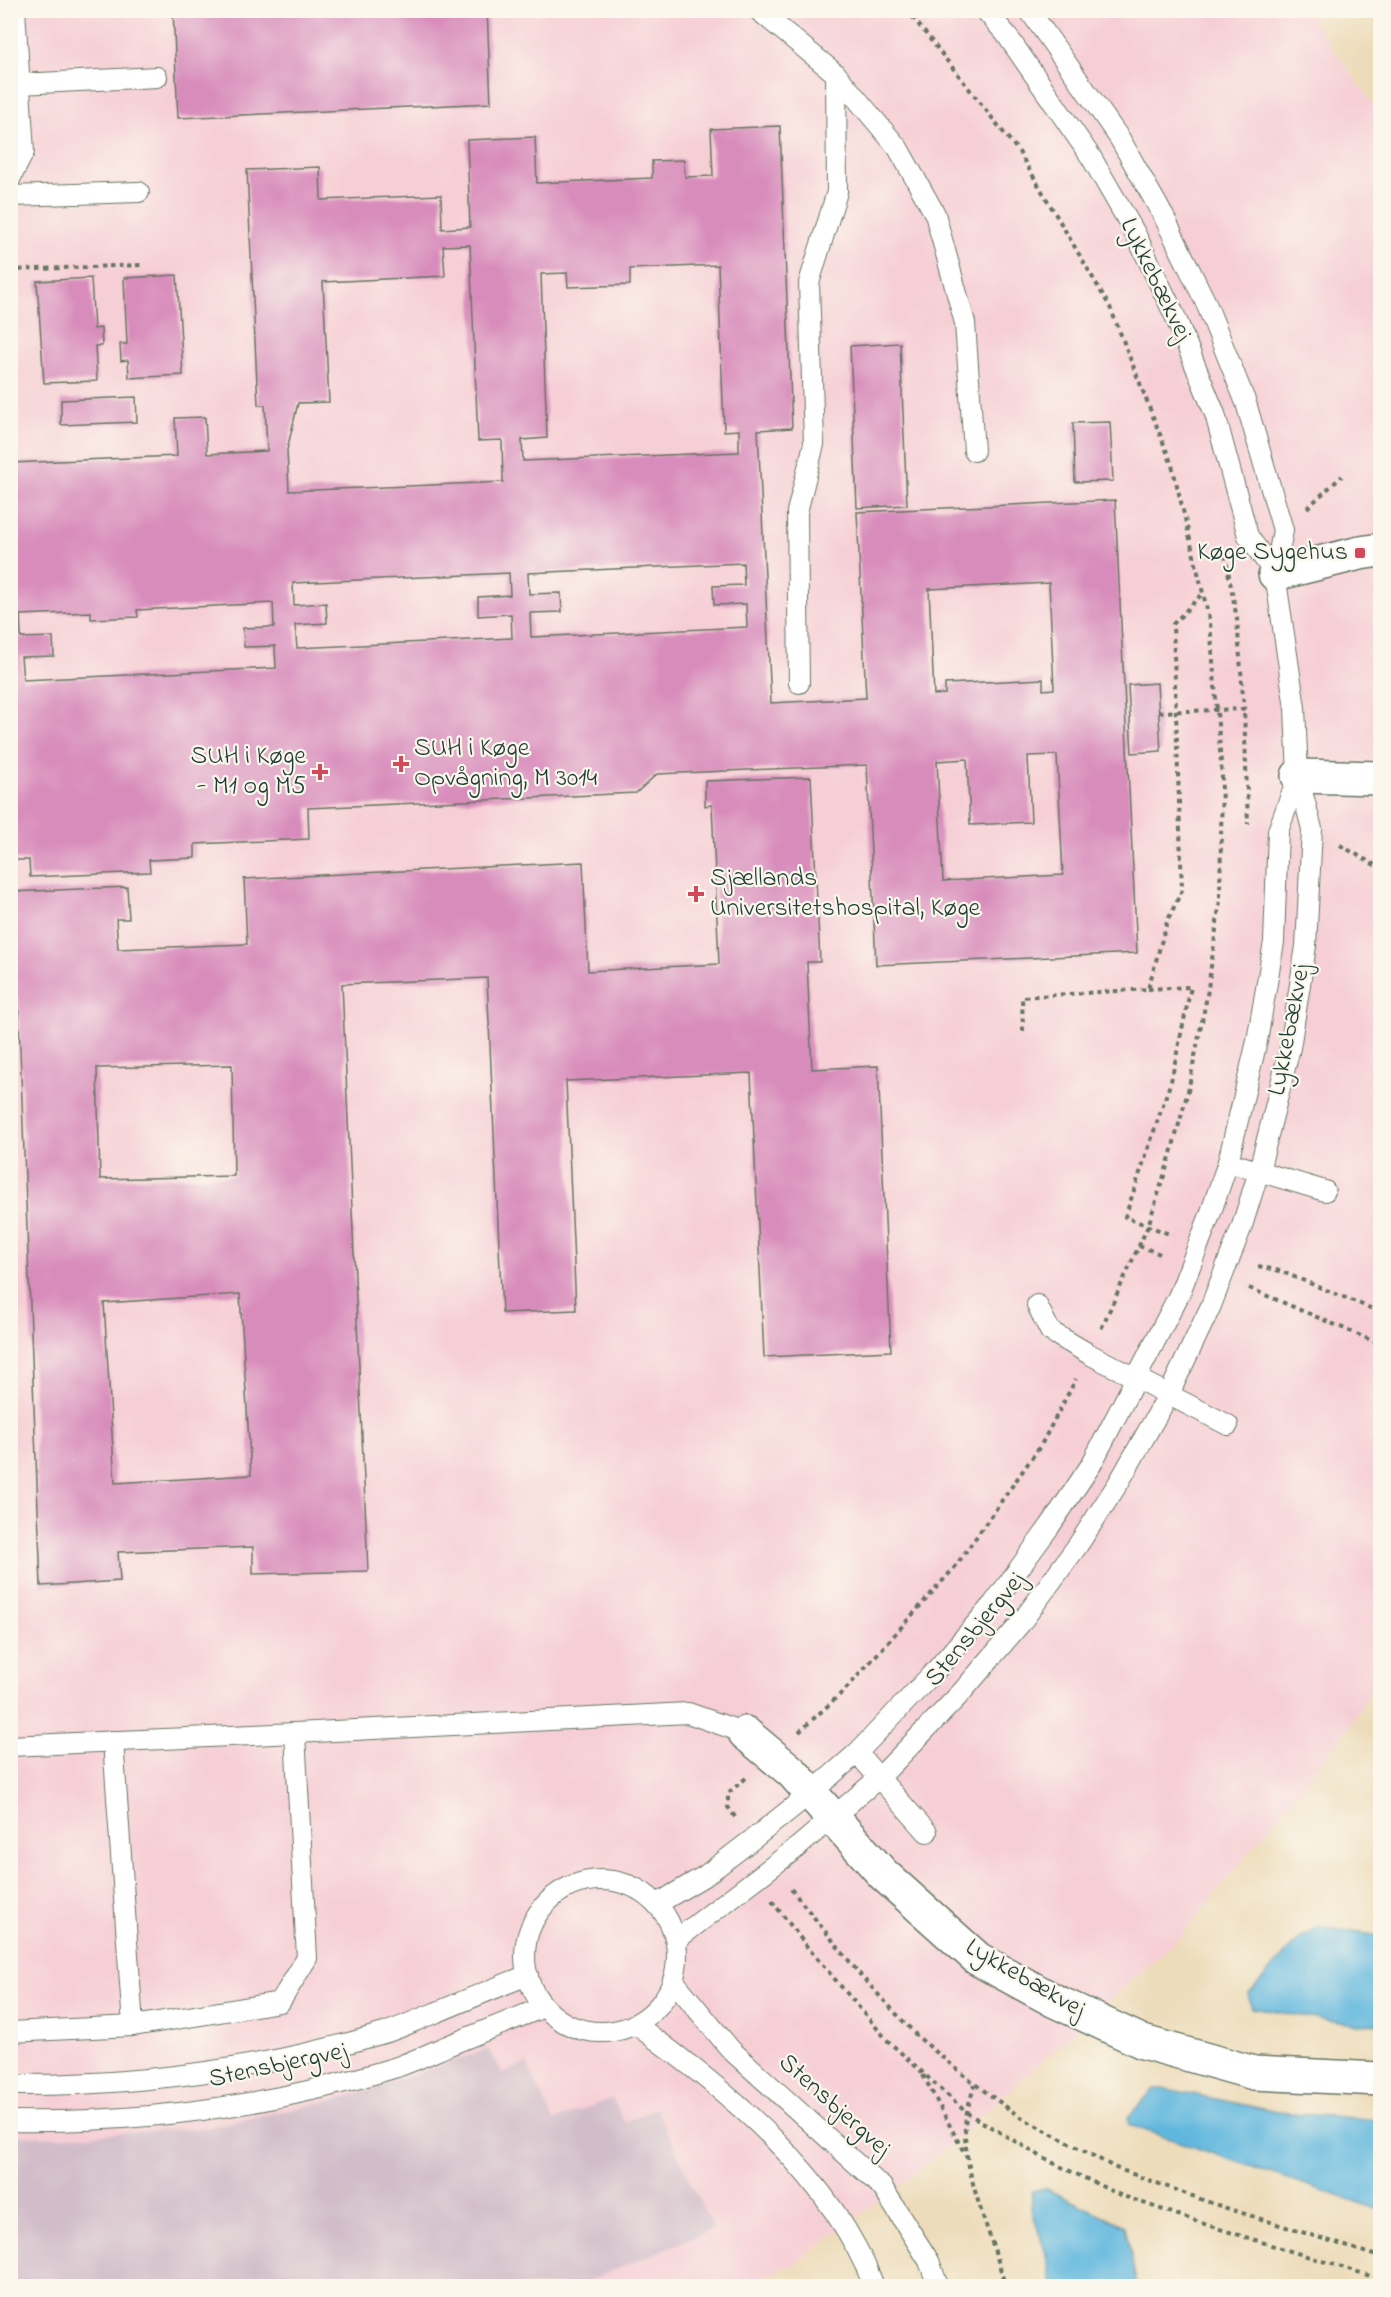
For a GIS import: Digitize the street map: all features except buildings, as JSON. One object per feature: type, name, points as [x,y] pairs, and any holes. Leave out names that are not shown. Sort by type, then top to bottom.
[{"type":"street","points":[[1275,574],[1380,550]]},
{"type":"street","points":[[1298,776],[1380,778]]},
{"type":"street","name":"Lykkebækvej","points":[[746,1733],[812,1792],[883,1874],[978,1959],[1065,2005],[1143,2042],[1254,2073],[1380,2079]]},
{"type":"lane","points":[[10,178],[24,152],[15,10]]},
{"type":"lane","points":[[758,10],[836,74],[898,148],[935,214],[965,323],[974,451]]},
{"type":"lane","name":"Lykkebækvej","points":[[985,10],[1006,34],[1091,158],[1135,233],[1175,316],[1215,414],[1248,536],[1275,574]]},
{"type":"lane","name":"Lykkebækvej","points":[[1029,10],[1120,140],[1164,217],[1206,303],[1246,403],[1283,530],[1275,574],[1295,708],[1298,776],[1312,829],[1306,946],[1290,1048],[1260,1171],[1221,1277]]},
{"type":"lane","points":[[799,683],[797,512],[814,444],[809,283],[837,192],[836,74]]},
{"type":"lane","points":[[20,84],[157,77]]},
{"type":"lane","points":[[10,196],[139,192]]},
{"type":"lane","name":"Lykkebækvej","points":[[1190,1265],[1199,1246],[1228,1162],[1257,1041],[1274,942],[1278,831],[1298,776]]},
{"type":"lane","points":[[1228,1162],[1324,1191]]},
{"type":"lane","name":"Stensbjergvej","points":[[657,1904],[706,1875],[812,1792],[856,1753],[936,1670],[994,1603],[1091,1465],[1179,1295],[1190,1265]]},
{"type":"lane","name":"Stensbjergvej","points":[[676,1940],[773,1866],[880,1777],[961,1693],[1020,1624],[1078,1545],[1119,1482],[1169,1394],[1210,1308],[1221,1277]]},
{"type":"lane","points":[[1037,1305],[1050,1330],[1089,1354],[1228,1425]]},
{"type":"lane","points":[[10,1746],[688,1713],[746,1733]]},
{"type":"lane","points":[[10,2032],[133,2026],[280,2001],[307,1958],[295,1733]]},
{"type":"lane","points":[[113,1741],[133,2026]]},
{"type":"lane","points":[[856,1753],[880,1777],[927,1832]]},
{"type":"lane","points":[[598,1880],[620,1882],[639,1891],[657,1904],[669,1922],[676,1940],[677,1960],[673,1980],[664,1998],[651,2013],[635,2024],[616,2031],[597,2032],[578,2028],[560,2020],[544,2007],[533,1991],[528,1975],[525,1948],[531,1927],[541,1908],[557,1894],[576,1884],[598,1880]]},
{"type":"lane","name":"Stensbjergvej","points":[[10,2085],[137,2080],[221,2070],[304,2054],[386,2032],[528,1975]]},
{"type":"lane","name":"Stensbjergvej","points":[[673,1980],[731,2050],[882,2187],[929,2261],[938,2286]]},
{"type":"lane","name":"Stensbjergvej","points":[[10,2121],[140,2117],[227,2106],[313,2089],[398,2067],[544,2007]]},
{"type":"lane","points":[[635,2024],[684,2060],[761,2128],[806,2173],[834,2211],[865,2263],[874,2286]]},
{"type":"path","points":[[753,1839],[728,1807],[728,1793],[846,1689],[955,1567],[1041,1445],[1089,1354],[1148,1226],[1170,1157],[1188,1091],[1207,996],[1220,900],[1222,776],[1210,622],[1172,465],[1110,307],[1019,152],[907,10]]},
{"type":"path","points":[[10,270],[142,265]]},
{"type":"path","points":[[1148,990],[1167,922],[1182,890],[1173,624],[1204,592]]},
{"type":"path","points":[[1023,1031],[1022,997],[1191,987],[1172,1081],[1125,1217],[1199,1246]]},
{"type":"path","points":[[1139,1246],[1190,1265]]},
{"type":"path","points":[[1230,1257],[1280,1271],[1380,1312]]},
{"type":"path","points":[[1221,1277],[1380,1344]]},
{"type":"path","points":[[773,1866],[862,1977],[918,2037],[975,2084],[1020,2117],[1116,2168],[1214,2204],[1380,2257]]},
{"type":"path","points":[[755,1879],[808,1948],[888,2041],[967,2113],[1047,2160],[1120,2195],[1207,2225],[1380,2279]]},
{"type":"path","points":[[922,2072],[969,2163]]},
{"type":"path","points":[[975,2084],[967,2113],[965,2133],[969,2163],[1005,2286]]},
{"type":"shaded area","name":"Sjællands Universitetshospital, Køge","points":[[11,11],[1306,11],[1380,114],[1380,1674],[1348,1729],[1183,1934],[935,2157],[795,2264],[742,2286],[11,2286]]},
{"type":"shaded area","points":[[489,2049],[503,2073],[527,2063],[554,2121],[612,2098],[624,2122],[656,2108],[713,2229],[577,2286],[11,2286],[11,2135],[54,2137],[205,2128],[350,2096]]},
{"type":"water","points":[[1319,1927],[1380,1936],[1380,2024],[1358,2025],[1252,2008],[1248,1995],[1299,1939]]},
{"type":"water","points":[[1154,2089],[1168,2089],[1278,2112],[1380,2120],[1380,2210],[1129,2125],[1128,2117]]},
{"type":"water","points":[[1044,2188],[1125,2226],[1137,2286],[1053,2286],[1045,2250],[1031,2209],[1033,2191]]},
{"type":"place","name":"Køge Sygehus","points":[[1360,553]]},
{"type":"place","name":"SUH i Køge Opvågning, M 3014","points":[[401,764]]},
{"type":"place","name":"SUH i Køge - M1 og M5","points":[[320,772]]},
{"type":"place","name":"Sjællands Universitetshospital, Køge","points":[[696,894]]}]
